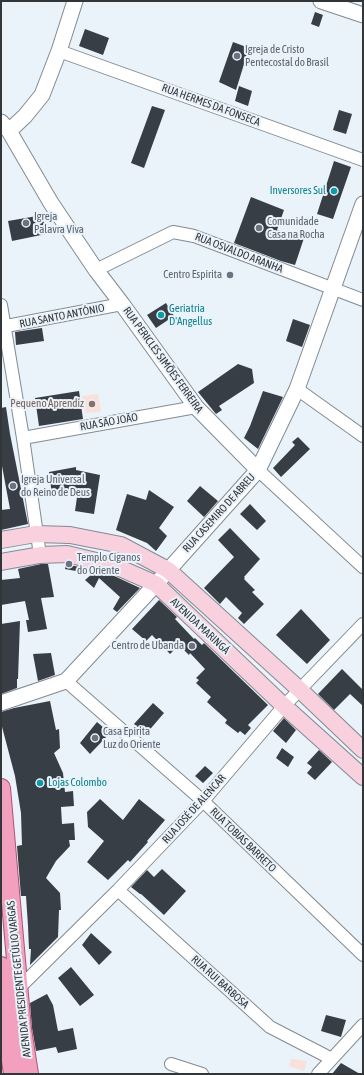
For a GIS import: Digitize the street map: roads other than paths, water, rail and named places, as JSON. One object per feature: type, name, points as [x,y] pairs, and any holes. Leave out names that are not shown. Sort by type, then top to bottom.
[{"type":"main road","name":"AVENIDA MARINGÁ","points":[[1,540],[36,534],[70,535],[121,545],[168,570],[300,690],[363,750]]},
{"type":"main road","name":"AVENIDA MARINGÁ","points":[[1,562],[40,554],[67,554],[113,565],[156,584],[284,706],[363,777]]},
{"type":"main road","name":"AVENIDA PRESIDENTE GETÚLIO VARGAS","points":[[1,794],[19,988],[11,1041],[29,1074]]},
{"type":"main road","name":"AVENIDA PRESIDENTE GETÚLIO VARGAS","points":[[1,966],[11,1041],[13,1074]]},
{"type":"street","points":[[4,128],[25,116],[42,95],[59,51],[75,1]]},
{"type":"street","points":[[321,1],[363,15]]},
{"type":"street","name":"RUA HERMES DA FONSECA","points":[[59,51],[363,160]]},
{"type":"street","name":"RUA PERICLES SIMÕES FERREIRA","points":[[4,128],[51,203],[96,270],[196,407],[258,470],[363,567]]},
{"type":"street","name":"RUA CASEMIRO DE ABREU","points":[[1,703],[66,681],[156,584],[258,470],[297,389],[363,204]]},
{"type":"street","name":"RUA OSVALDO ARANHA","points":[[96,270],[173,232],[194,236],[363,300]]},
{"type":"street","name":"RUA SANTO ANTÔNIO","points":[[3,327],[122,304]]},
{"type":"street","points":[[1,306],[3,327],[23,438],[40,554]]},
{"type":"street","points":[[297,389],[363,436]]},
{"type":"street","name":"RUA SÃO JOÃO","points":[[23,438],[196,407]]},
{"type":"street","name":"RUA JOSÉ DE ALENCAR","points":[[19,988],[118,890],[203,801],[284,706],[363,624]]},
{"type":"street","name":"RUA TOBIAS BARRETO","points":[[66,681],[203,801],[363,955]]},
{"type":"street","name":"RUA RUI BARBOSA","points":[[118,890],[270,1027],[332,1059]]},
{"type":"street","points":[[318,1074],[363,1025]]},
{"type":"street","points":[[171,1064],[202,1074]]},
{"type":"place","name":"Igreja de Cristo Pentecostal do Brasil","points":[[237,56]]},
{"type":"place","name":"Inversores Sul","points":[[334,191]]},
{"type":"place","name":"Igreja Palavra Viva","points":[[26,223]]},
{"type":"place","name":"Comunidade Casa na Rocha","points":[[259,228]]},
{"type":"place","name":"Centro Espírita","points":[[230,275]]},
{"type":"place","name":"Geriatria D'Angellus","points":[[161,315]]},
{"type":"place","name":"Pequeno Aprendiz","points":[[92,404]]},
{"type":"place","name":"Igreja Universal do Reino de Deus","points":[[13,486]]},
{"type":"place","name":"Templo Ciganos do Oriente","points":[[69,564]]},
{"type":"place","name":"Centro de Ubanda","points":[[192,646]]},
{"type":"place","name":"Casa Epirita Luz do Oriente","points":[[95,738]]},
{"type":"place","name":"Lojas Colombo","points":[[40,783]]}]
